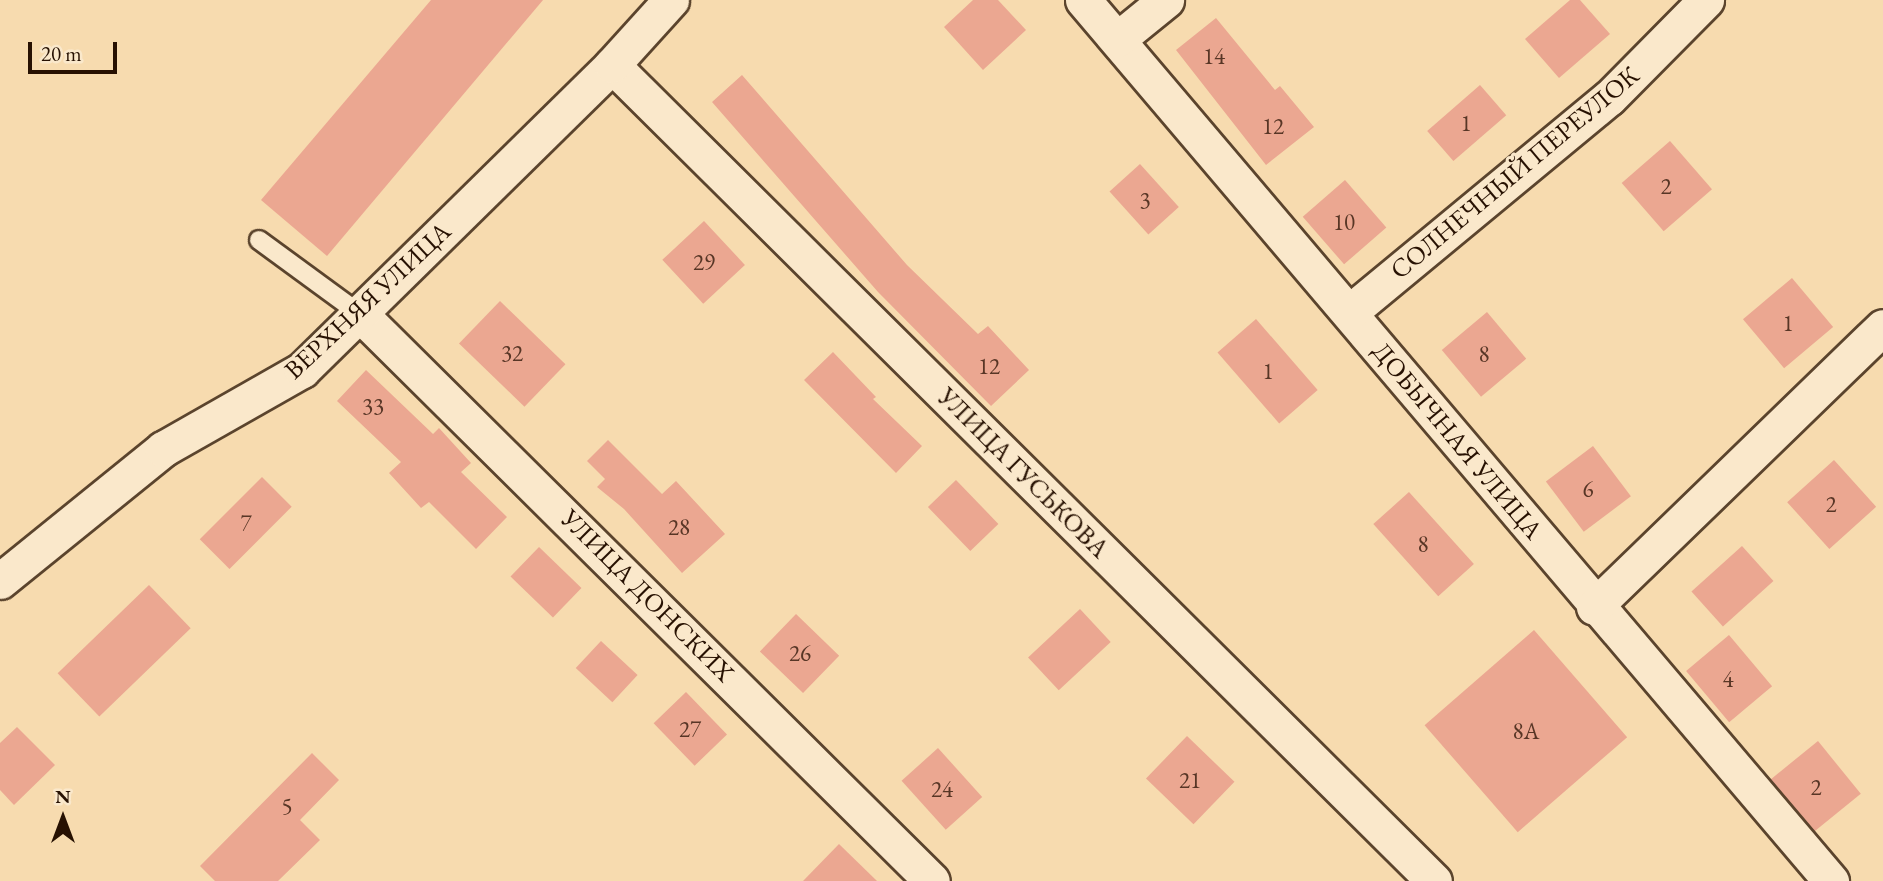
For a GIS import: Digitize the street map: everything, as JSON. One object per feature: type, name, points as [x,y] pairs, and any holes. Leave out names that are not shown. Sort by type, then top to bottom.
[{"type":"street","name":"ВЕРХНЯЯ УЛИЦА","points":[[0,581],[163,449],[302,370],[612,65],[671,0]]},
{"type":"street","name":"ДОБЫЧНАЯ УЛИЦА","points":[[1083,0],[1350,312],[1594,607],[1831,881]]},
{"type":"street","points":[[1118,38],[1166,0]]},
{"type":"street","name":"СОЛНЕЧНЫЙ ПЕРЕУЛОК","points":[[1350,312],[1609,98],[1706,0]]},
{"type":"street","name":"УЛИЦА ГУСЬКОВА","points":[[612,65],[1434,881]]},
{"type":"street","name":"УЛИЦА ДОНСКИХ","points":[[360,314],[932,881]]},
{"type":"street","points":[[1594,607],[1883,327]]},
{"type":"lane","points":[[259,240],[360,314]]},
{"type":"building","points":[[431,0],[543,0],[327,256],[261,200]]},
{"type":"building","points":[[973,0],[998,0],[1026,30],[983,70],[944,27]]},
{"type":"building","points":[[1570,0],[1580,0],[1610,34],[1559,78],[1525,39]]},
{"type":"building","points":[[1216,18],[1275,90],[1280,86],[1314,127],[1266,165],[1176,50]]},
{"type":"building","points":[[742,75],[907,265],[978,334],[988,326],[1029,370],[991,406],[878,292],[712,102]]},
{"type":"building","points":[[1480,85],[1506,115],[1453,161],[1427,131]]},
{"type":"building","points":[[1670,141],[1712,189],[1664,231],[1622,183]]},
{"type":"building","points":[[1140,164],[1179,207],[1148,235],[1110,191]]},
{"type":"building","points":[[1345,180],[1386,228],[1344,264],[1303,217]]},
{"type":"building","points":[[704,221],[745,265],[703,304],[662,260]]},
{"type":"building","points":[[1792,278],[1833,327],[1784,368],[1743,319]]},
{"type":"building","points":[[500,301],[565,364],[524,407],[459,343]]},
{"type":"building","points":[[1487,312],[1526,359],[1481,397],[1442,350]]},
{"type":"building","points":[[1256,319],[1318,390],[1279,423],[1218,352]]},
{"type":"building","points":[[833,352],[876,397],[873,399],[922,446],[896,473],[804,380]]},
{"type":"building","points":[[366,370],[433,434],[439,428],[471,463],[461,472],[507,517],[476,549],[429,502],[421,508],[389,473],[401,462],[337,401]]},
{"type":"building","points":[[608,440],[662,494],[676,481],[725,534],[682,573],[624,509],[597,487],[605,479],[587,461]]},
{"type":"building","points":[[1593,446],[1631,496],[1584,532],[1546,482]]},
{"type":"building","points":[[1834,460],[1876,507],[1829,549],[1787,502]]},
{"type":"building","points":[[262,477],[292,507],[229,569],[200,539]]},
{"type":"building","points":[[956,480],[998,524],[970,551],[928,507]]},
{"type":"building","points":[[1409,492],[1474,564],[1438,596],[1373,524]]},
{"type":"building","points":[[1742,546],[1773,581],[1723,626],[1691,592]]},
{"type":"building","points":[[539,547],[581,588],[553,617],[511,576]]},
{"type":"building","points":[[149,585],[191,628],[99,716],[58,673]]},
{"type":"building","points":[[1080,609],[1111,642],[1059,690],[1028,657]]},
{"type":"building","points":[[796,614],[839,656],[803,693],[760,651]]},
{"type":"building","points":[[1534,630],[1627,737],[1518,832],[1425,725]]},
{"type":"building","points":[[1729,635],[1772,686],[1729,722],[1686,671]]},
{"type":"building","points":[[601,641],[638,675],[612,702],[576,668]]},
{"type":"building","points":[[686,692],[727,734],[695,766],[654,723]]},
{"type":"building","points":[[17,727],[55,765],[14,805],[0,790],[0,743]]},
{"type":"building","points":[[1187,736],[1234,782],[1193,824],[1146,778]]},
{"type":"building","points":[[1818,741],[1861,794],[1813,832],[1771,779]]},
{"type":"building","points":[[938,748],[982,797],[946,830],[902,781]]},
{"type":"building","points":[[312,753],[339,780],[300,820],[320,840],[278,881],[215,881],[200,866]]},
{"type":"building","points":[[839,844],[877,881],[803,881]]}]
